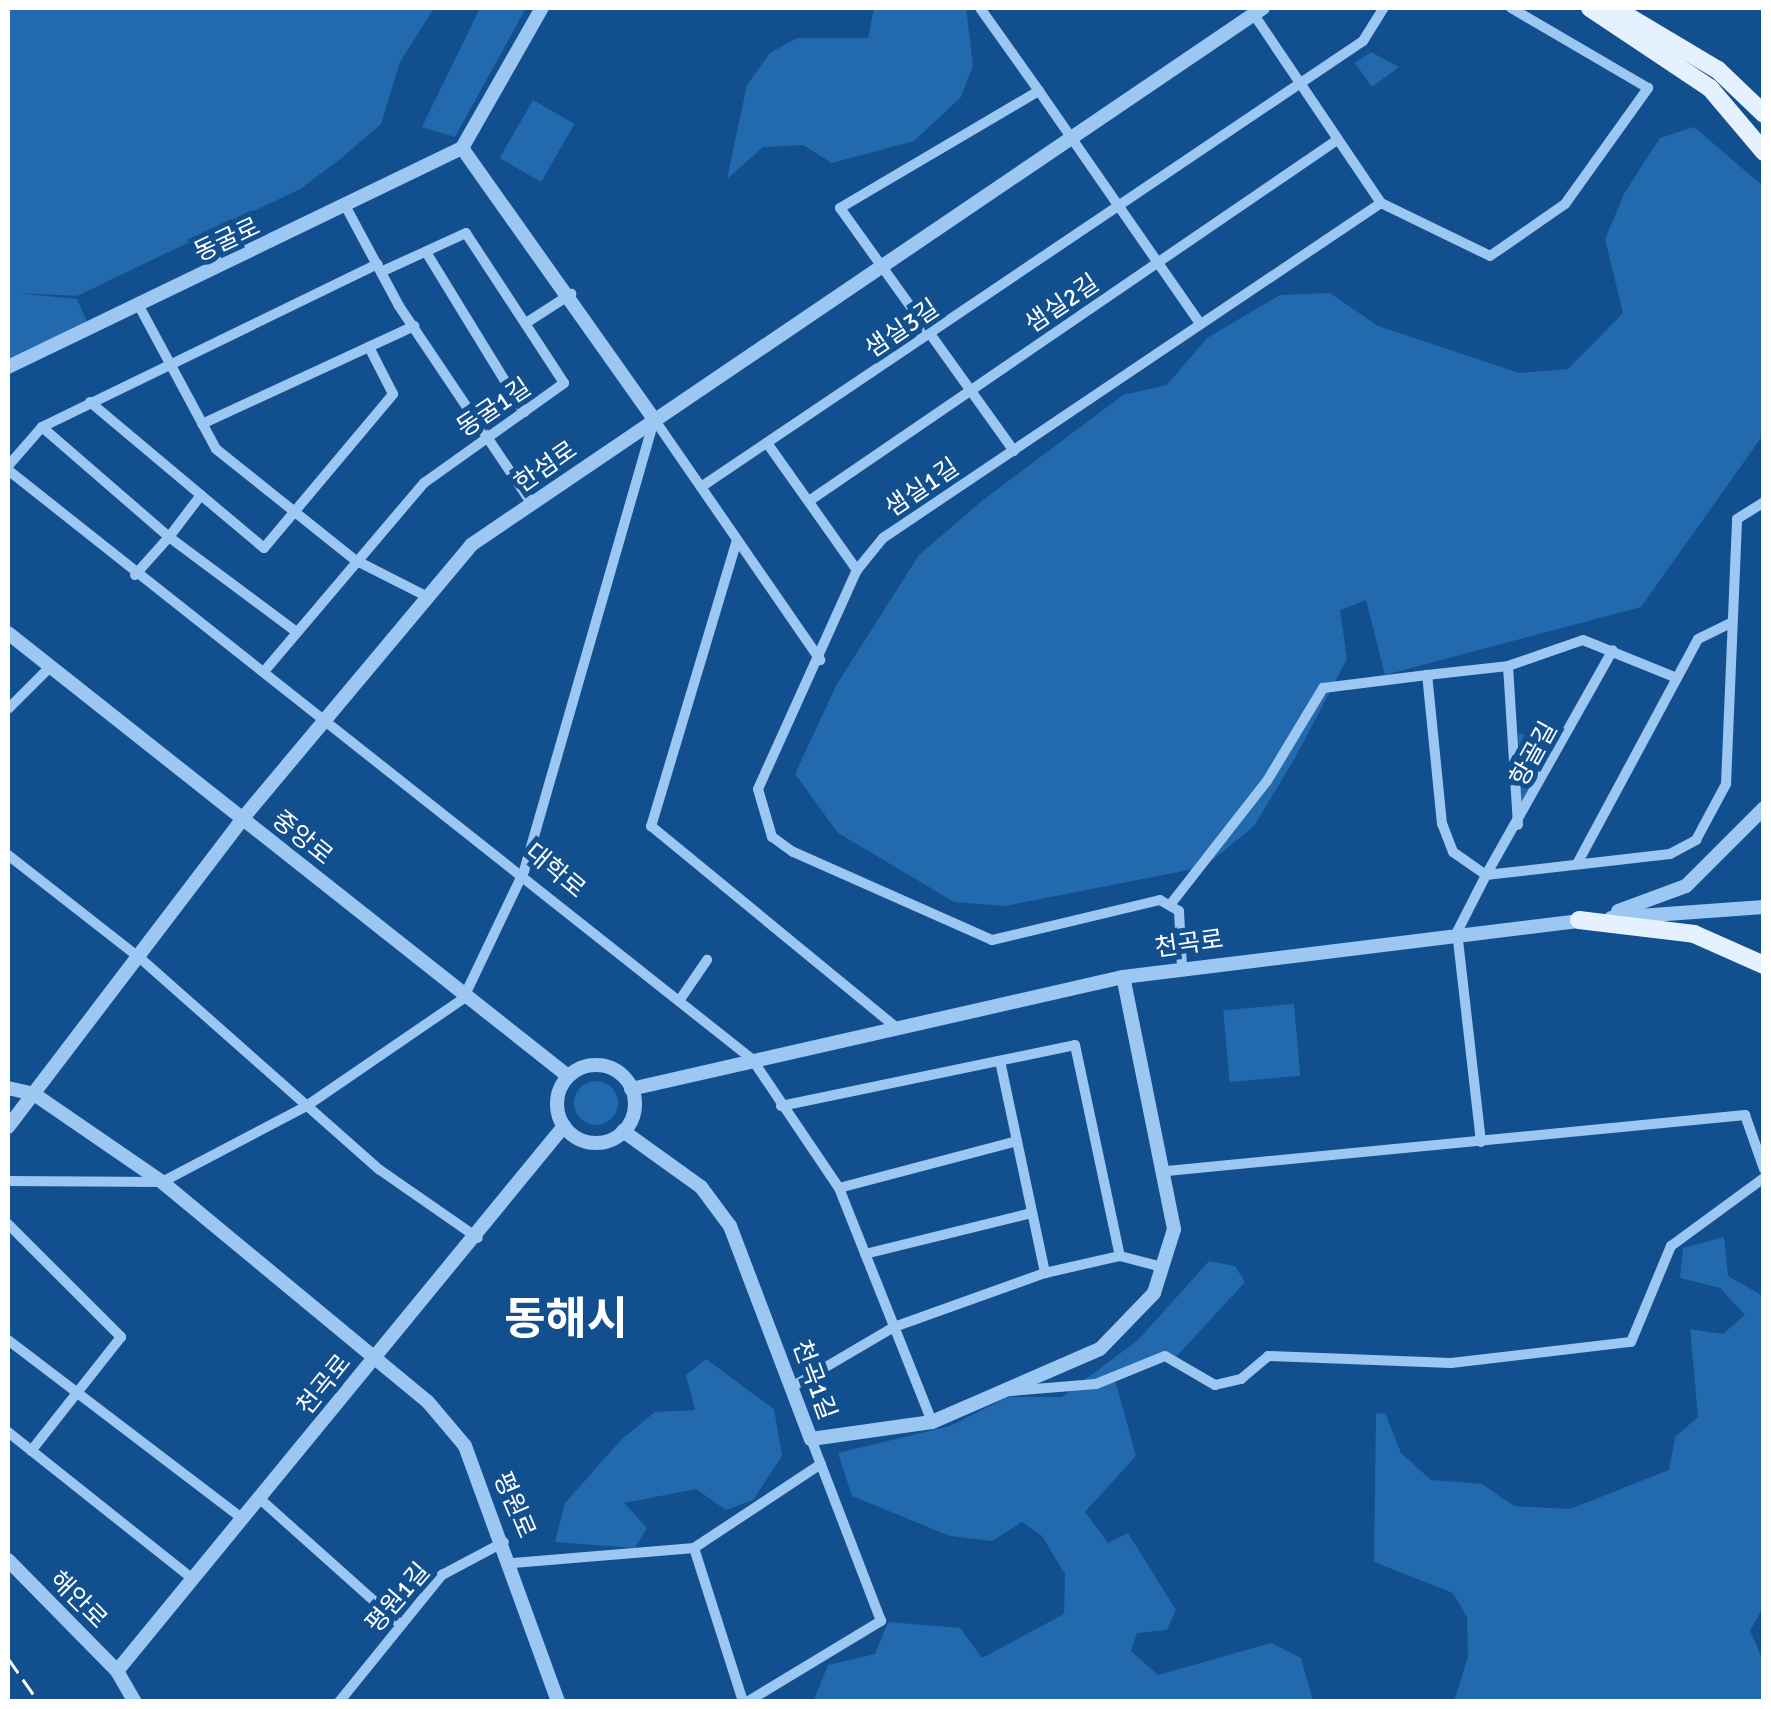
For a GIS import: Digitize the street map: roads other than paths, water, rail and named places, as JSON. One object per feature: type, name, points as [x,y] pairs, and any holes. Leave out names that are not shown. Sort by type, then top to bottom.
[{"type":"main road","points":[[1590,8],[1710,88],[1764,152]]},
{"type":"main road","points":[[1614,8],[1718,70],[1764,114]]},
{"type":"main road","points":[[1580,920],[1694,934],[1764,966]]},
{"type":"street","points":[[542,8],[462,148],[572,294],[820,660]]},
{"type":"street","points":[[980,8],[1198,321]]},
{"type":"street","name":"샘실3길","points":[[701,487],[934,332],[1118,202],[1363,41],[1384,8]]},
{"type":"street","points":[[1258,11],[1297,83],[1381,203],[1490,256],[1565,204],[1648,88],[1512,8]]},
{"type":"street","name":"한섬로","points":[[8,1127],[140,958],[242,818],[330,718],[424,596],[471,544],[1258,11]]},
{"type":"street","points":[[1014,451],[934,332],[840,208],[1039,91]]},
{"type":"street","name":"샘실2길","points":[[809,501],[1338,140]]},
{"type":"street","name":"동굴로","points":[[8,366],[348,209],[462,148]]},
{"type":"street","name":"샘실1길","points":[[1170,905],[992,940],[793,852],[772,836],[758,789],[820,660],[857,570],[882,538],[1014,451],[1198,321],[1381,203]]},
{"type":"street","points":[[348,209],[414,326],[532,504]]},
{"type":"street","name":"동굴1길","points":[[42,427],[167,362],[466,233],[564,384],[488,434],[424,483],[266,668]]},
{"type":"street","points":[[426,252],[524,412]]},
{"type":"street","points":[[526,324],[572,294]]},
{"type":"street","points":[[139,306],[216,449],[355,560],[424,596]]},
{"type":"street","points":[[202,424],[414,326]]},
{"type":"street","points":[[90,402],[264,548],[393,394],[369,347]]},
{"type":"street","points":[[8,1181],[162,1182],[306,1107],[463,999],[524,871],[654,419]]},
{"type":"street","points":[[8,468],[42,427],[169,537],[295,632]]},
{"type":"street","points":[[767,444],[857,570]]},
{"type":"street","name":"대학로","points":[[8,468],[134,575],[330,718],[752,1059],[838,1188],[932,1422]]},
{"type":"street","points":[[134,575],[201,495]]},
{"type":"street","points":[[1427,675],[1442,824],[1453,852],[1486,875],[1670,854],[1696,840],[1726,784],[1737,520],[1764,502]]},
{"type":"street","points":[[737,540],[651,826],[893,1026]]},
{"type":"street","points":[[1578,862],[1698,639],[1731,623]]},
{"type":"street","name":"중앙로","points":[[8,633],[463,999],[568,1076]]},
{"type":"street","points":[[1182,967],[1179,911],[1170,905],[1267,781],[1323,688],[1508,666],[1550,645],[1583,640],[1677,678]]},
{"type":"street","name":"항골길","points":[[1458,932],[1613,650]]},
{"type":"street","points":[[8,709],[51,666]]},
{"type":"street","points":[[1508,666],[1518,824]]},
{"type":"street","points":[[1580,920],[1686,886],[1764,808]]},
{"type":"street","points":[[8,856],[140,958],[306,1107],[478,1238]]},
{"type":"street","name":"천곡로","points":[[632,1089],[893,1026],[1182,967],[1458,932],[1764,907]]},
{"type":"street","points":[[1458,932],[1482,1142]]},
{"type":"street","points":[[679,1000],[707,960]]},
{"type":"street","points":[[790,1388],[894,1327],[1045,1273],[1120,1256],[1162,1266],[1174,1229],[1167,1172],[1122,977]]},
{"type":"street","points":[[781,1106],[1076,1045],[1120,1256]]},
{"type":"street","points":[[1000,1061],[1045,1273]]},
{"type":"street","points":[[604,1065],[632,1089],[623,1131],[590,1142],[564,1126],[557,1106],[568,1076],[604,1065]]},
{"type":"street","points":[[8,1088],[34,1094]]},
{"type":"street","name":"평원로","points":[[34,1094],[162,1182],[375,1358],[465,1446],[514,1563],[558,1702]]},
{"type":"street","points":[[1167,1172],[1744,1115],[1764,1169]]},
{"type":"street","name":"천곡로","points":[[118,1671],[478,1238],[564,1126]]},
{"type":"street","name":"천곡1길","points":[[623,1131],[700,1187],[730,1226],[812,1439],[932,1422],[1100,1349],[1154,1293],[1162,1266]]},
{"type":"street","points":[[838,1188],[1017,1142]]},
{"type":"street","points":[[1002,1392],[1096,1384],[1164,1356],[1215,1384],[1241,1379],[1268,1356],[1451,1363],[1631,1342],[1671,1246],[1764,1178]]},
{"type":"street","points":[[865,1254],[1032,1213]]},
{"type":"street","points":[[8,1224],[121,1336],[31,1450]]},
{"type":"street","points":[[8,1340],[243,1519]]},
{"type":"street","points":[[8,1432],[193,1580]]},
{"type":"street","points":[[694,1548],[746,1702],[881,1621],[812,1439]]},
{"type":"street","points":[[514,1563],[694,1548],[821,1464]]},
{"type":"street","points":[[260,1499],[400,1624]]},
{"type":"street","name":"평원1길","points":[[339,1702],[442,1574],[505,1542]]},
{"type":"street","name":"해안로","points":[[8,1560],[118,1671],[134,1702]]},
{"type":"railway","points":[[8,1658],[39,1702]]},
{"type":"district","name":"동해시","points":[[566,1320]]}]
